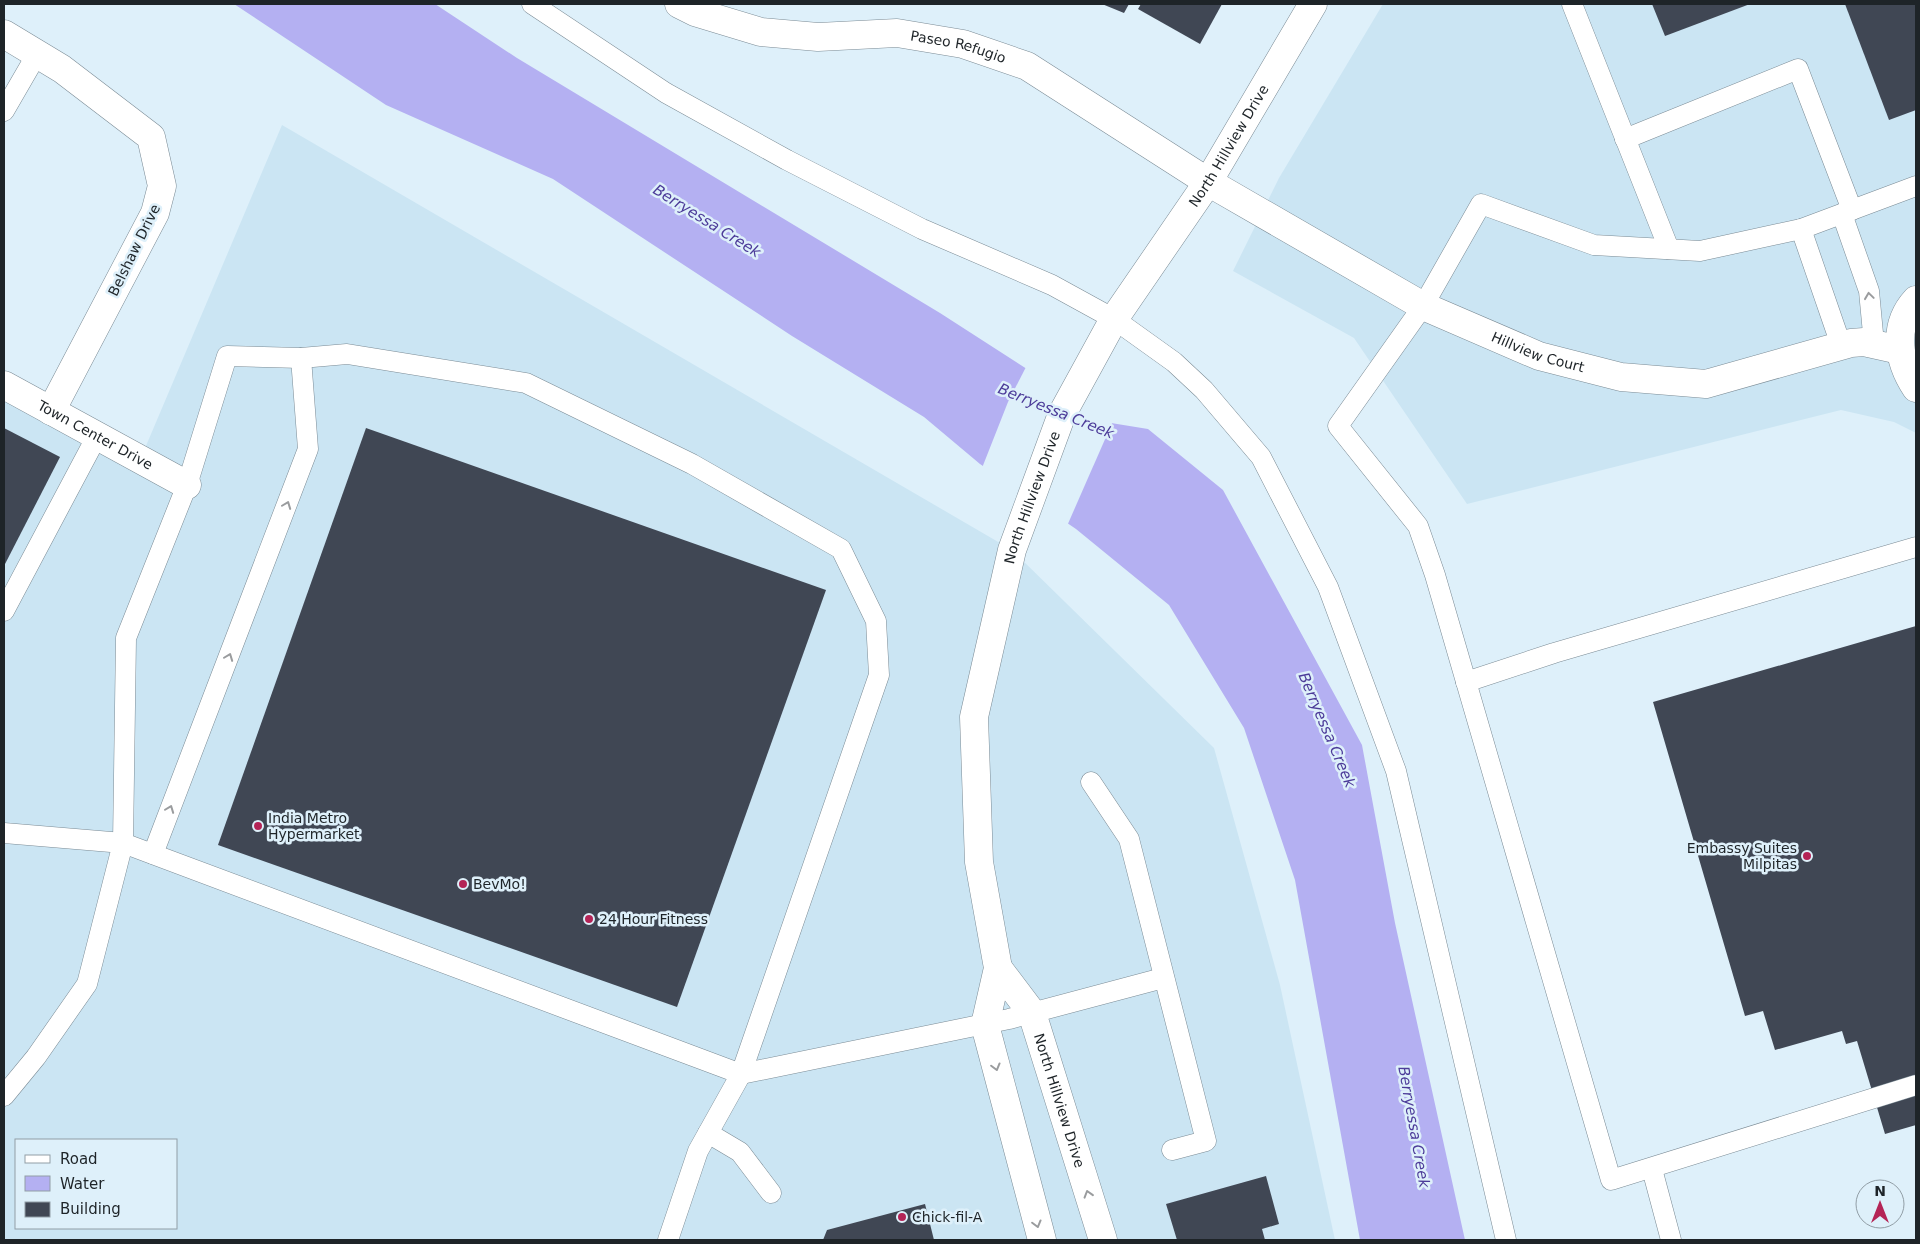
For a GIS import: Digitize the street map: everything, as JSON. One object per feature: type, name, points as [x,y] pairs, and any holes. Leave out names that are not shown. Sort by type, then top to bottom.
[{"type":"street","name":"Paseo Refugio","points":[[679,4],[695,12],[761,32],[818,37],[897,33],[963,44],[1027,66],[1208,182]]},
{"type":"street","name":"North Hillview Drive","points":[[1042,1240],[985,1025],[998,968],[979,862],[974,717],[1012,550],[1062,414],[1114,319],[1208,182],[1312,4]]},
{"type":"street","name":"Belshaw Drive","points":[[4,34],[62,69],[151,137],[162,186],[155,213],[51,411]]},
{"type":"street","name":"Hillview Court","points":[[1208,182],[1423,306],[1539,356],[1621,377],[1706,384],[1841,345],[1864,342],[1887,347]]},
{"type":"street","points":[[1916,300],[1910,306],[1901,327],[1887,347],[1916,388]]},
{"type":"street","name":"Town Center Drive","points":[[4,385],[187,485]]},
{"type":"street","name":"North Hillview Drive","points":[[998,968],[1032,1013],[1103,1240]]},
{"type":"lane","points":[[532,4],[666,94],[787,160],[922,229],[1052,285],[1114,319],[1174,362],[1204,390],[1261,457],[1328,588],[1396,771],[1506,1240]]},
{"type":"lane","points":[[1572,4],[1668,249]]},
{"type":"lane","points":[[4,111],[37,54]]},
{"type":"lane","points":[[1625,139],[1798,69],[1847,212],[1887,347]]},
{"type":"lane","points":[[1916,186],[1801,229],[1700,251],[1594,245],[1481,204],[1423,306],[1338,426],[1418,526],[1435,575],[1611,1180],[1916,1085]]},
{"type":"lane","points":[[1801,229],[1841,345]]},
{"type":"lane","points":[[4,1096],[36,1057],[87,984],[123,843],[126,638],[187,485],[228,356],[301,358],[347,354],[526,383],[692,464],[842,549],[876,621],[879,674],[741,1074],[698,1151],[668,1240]]},
{"type":"lane","points":[[153,854],[308,450],[301,358]]},
{"type":"lane","points":[[4,610],[97,436]]},
{"type":"lane","points":[[1466,682],[1554,653],[1916,547]]},
{"type":"lane","points":[[1091,782],[1129,839],[1206,1141],[1172,1150]]},
{"type":"lane","points":[[4,833],[123,843],[741,1074],[985,1025],[1163,978]]},
{"type":"lane","points":[[708,1133],[740,1152],[771,1193]]},
{"type":"lane","points":[[1652,1168],[1671,1240]]},
{"type":"shaded area","points":[[1383,4],[1916,4],[1916,433],[1894,422],[1841,410],[1467,504],[1354,338],[1233,271],[1279,178]]},
{"type":"shaded area","points":[[282,125],[1012,550],[1214,748],[1280,985],[1335,1240],[4,1240],[4,385],[140,460]]},
{"type":"water","name":"Berryessa Creek","points":[[234,4],[435,4],[517,58],[940,313],[1111,423],[1148,429],[1223,490],[1362,745],[1395,923],[1465,1240],[1360,1240],[1295,880],[1244,728],[1169,605],[1076,529],[980,464],[924,417],[792,336],[553,179],[386,105]]},
{"type":"pier","points":[[1026,367],[1113,421],[1067,526],[982,468],[1008,402]]},
{"type":"building","points":[[1102,4],[1129,4],[1124,13]]},
{"type":"building","points":[[1141,4],[1222,4],[1200,44],[1138,9]]},
{"type":"building","points":[[1652,4],[1750,4],[1665,36]]},
{"type":"building","points":[[1845,4],[1916,4],[1916,110],[1889,120]]},
{"type":"building","points":[[4,428],[60,457],[4,566]]},
{"type":"building","points":[[366,428],[826,590],[677,1007],[218,845]]},
{"type":"building","name":"Embassy Suites Milpitas","points":[[1916,626],[1916,1125],[1885,1134],[1857,1041],[1846,1044],[1842,1031],[1775,1050],[1763,1011],[1745,1016],[1653,702]]},
{"type":"building","points":[[1266,1176],[1279,1224],[1262,1229],[1265,1240],[1177,1240],[1166,1204]]},
{"type":"building","name":"Chick-fil-A","points":[[925,1204],[934,1240],[823,1240],[827,1230]]},
{"type":"place","name":"India Metro Hypermarket","points":[[258,826]]},
{"type":"place","name":"Embassy Suites Milpitas","points":[[1807,856]]},
{"type":"place","name":"BevMo!","points":[[463,884]]},
{"type":"place","name":"24 Hour Fitness","points":[[589,919]]},
{"type":"place","name":"Chick-fil-A","points":[[902,1217]]}]
